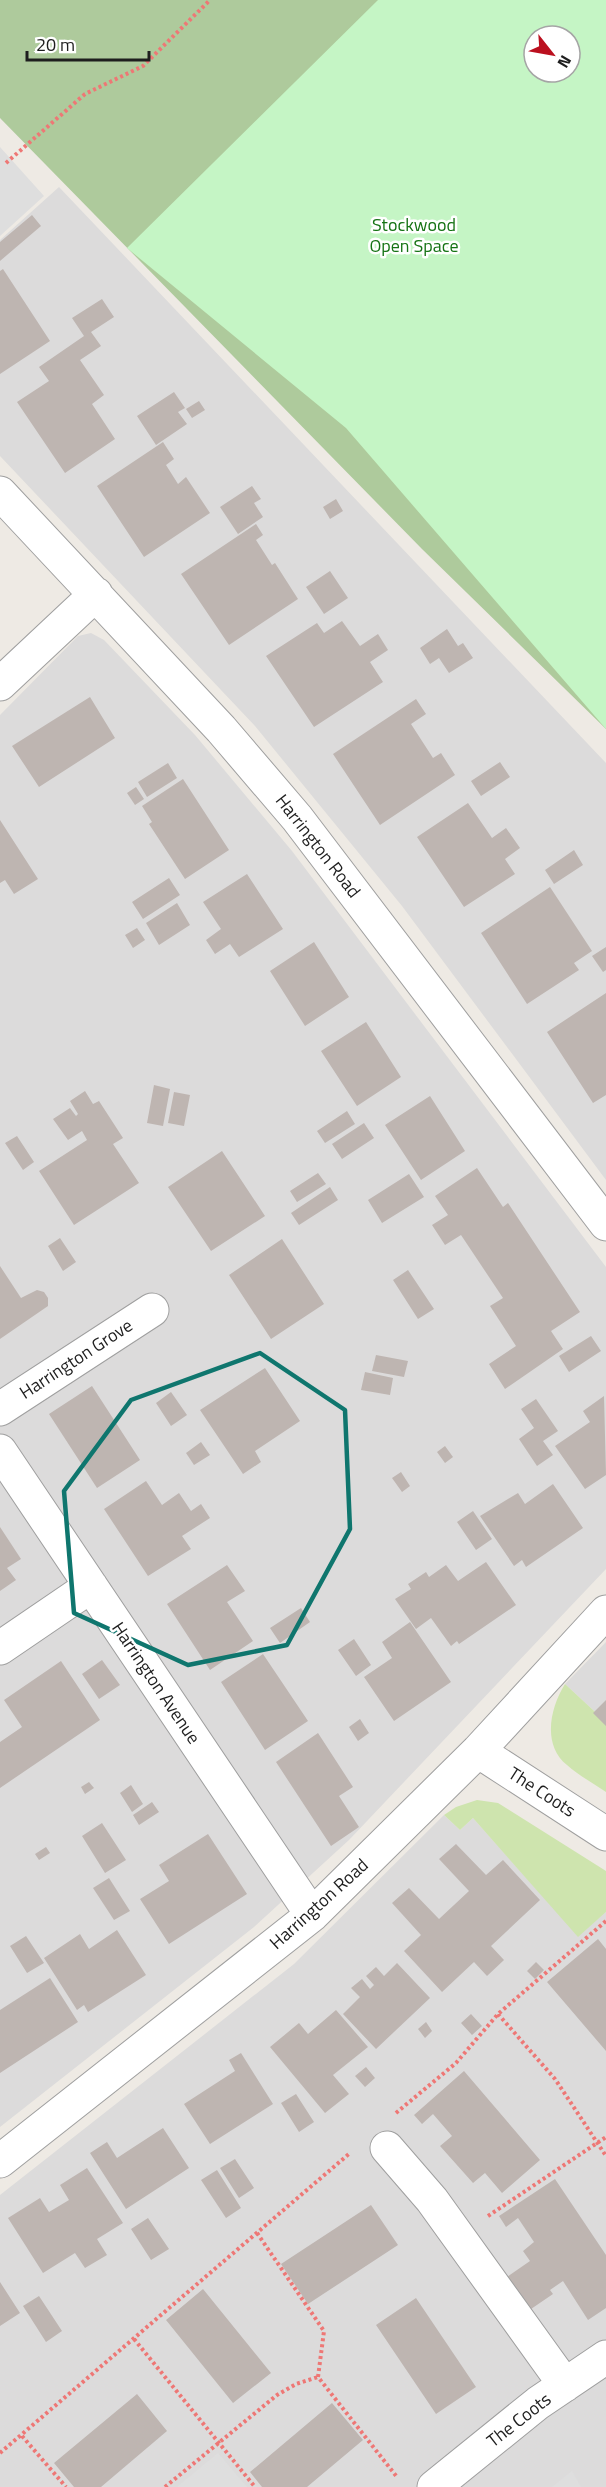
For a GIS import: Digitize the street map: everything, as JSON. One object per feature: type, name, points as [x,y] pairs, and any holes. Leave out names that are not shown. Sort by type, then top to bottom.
[{"type":"street","name":"Harrington Road","points":[[0,493],[221,729],[297,818],[606,1224]]},
{"type":"street","points":[[0,684],[96,594]]},
{"type":"street","name":"Harrington Grove","points":[[0,1409],[152,1310]]},
{"type":"street","name":"Harrington Avenue","points":[[0,1451],[312,1915]]},
{"type":"street","points":[[0,1648],[91,1586]]},
{"type":"street","name":"Harrington Road","points":[[0,2161],[312,1915],[478,1751],[606,1612]]},
{"type":"street","name":"The Coots","points":[[478,1751],[606,1834]]},
{"type":"street","points":[[377,2138],[432,2200],[565,2385]]},
{"type":"street","name":"The Coots","points":[[434,2487],[538,2403],[606,2357]]},
{"type":"path","points":[[6,163],[85,94],[143,66],[210,0]]},
{"type":"path","points":[[0,2453],[256,2233],[377,2138],[456,2062],[498,2014],[606,1922]]},
{"type":"path","points":[[498,2014],[555,2079],[606,2156]]},
{"type":"path","points":[[458,2236],[606,2137]]},
{"type":"path","points":[[256,2233],[324,2331],[318,2377],[398,2478]]},
{"type":"path","points":[[134,2339],[255,2487]]},
{"type":"path","points":[[165,2487],[277,2395],[296,2384],[318,2377]]},
{"type":"path","points":[[22,2436],[66,2487]]},
{"type":"highlighted area","points":[[260,1353],[345,1410],[350,1529],[287,1645],[188,1665],[74,1613],[64,1491],[131,1400]]},
{"type":"shaded area","points":[[0,147],[44,196],[0,236]]},
{"type":"shaded area","points":[[59,187],[606,763],[606,1180],[402,906],[255,726],[0,456],[0,240]]},
{"type":"shaded area","points":[[91,633],[104,640],[195,735],[292,851],[606,1267],[606,1569],[349,1840],[254,1927],[0,2127],[0,715],[78,636]]},
{"type":"shaded area","points":[[606,1642],[606,1722],[565,1684]]},
{"type":"shaded area","points":[[444,1815],[460,1830],[473,1818],[578,1936],[606,1912],[606,2487],[0,2487],[0,2195],[294,1964]]},
{"type":"shaded area","points":[[218,2453],[247,2487],[177,2487]]},
{"type":"shaded area","points":[[572,2471],[581,2487],[552,2487]]},
{"type":"green space","name":"Stockwood Open Space","points":[[0,0],[606,0],[606,729],[422,549],[0,118]]},
{"type":"green space","name":"Stockwood Open Space","points":[[378,0],[606,0],[606,729],[346,428],[127,248]]},
{"type":"green space","points":[[565,1684],[606,1722],[606,1792],[567,1765],[559,1757],[554,1747],[551,1737],[552,1715]]},
{"type":"green space","points":[[477,1800],[498,1803],[606,1871],[606,1912],[578,1937],[473,1818],[460,1830],[444,1815],[456,1807]]},
{"type":"building","points":[[32,215],[41,226],[0,261],[0,242]]},
{"type":"building","points":[[3,269],[50,341],[0,374],[0,271]]},
{"type":"building","points":[[102,299],[114,317],[91,332],[101,346],[80,360],[104,395],[92,404],[115,439],[65,473],[17,402],[49,381],[39,367],[84,336],[72,318]]},
{"type":"building","points":[[174,392],[185,408],[178,412],[187,424],[156,445],[137,416]]},
{"type":"building","points":[[199,401],[205,410],[192,418],[186,409]]},
{"type":"building","points":[[163,442],[174,459],[166,465],[178,484],[186,477],[210,513],[144,557],[97,486]]},
{"type":"building","points":[[252,486],[261,499],[254,503],[263,517],[238,534],[220,507]]},
{"type":"building","points":[[336,499],[343,511],[330,519],[323,507]]},
{"type":"building","points":[[256,524],[263,535],[256,540],[272,565],[275,563],[298,599],[229,645],[181,574]]},
{"type":"building","points":[[330,571],[348,598],[324,614],[306,587]]},
{"type":"building","points":[[342,621],[360,646],[378,634],[388,650],[370,662],[383,682],[314,727],[266,656],[317,623],[324,633]]},
{"type":"building","points":[[447,629],[458,646],[463,643],[473,658],[449,673],[439,658],[430,664],[420,648]]},
{"type":"building","points":[[90,697],[115,738],[39,787],[12,746]]},
{"type":"building","points":[[416,699],[426,714],[411,724],[433,758],[441,753],[455,775],[380,825],[333,754]]},
{"type":"building","points":[[500,762],[510,777],[481,796],[471,781]]},
{"type":"building","points":[[168,763],[177,778],[147,797],[138,782]]},
{"type":"building","points":[[183,779],[229,850],[185,879],[149,824],[152,822],[142,806]]},
{"type":"building","points":[[136,787],[144,799],[135,805],[127,793]]},
{"type":"building","points":[[468,803],[492,838],[506,828],[520,848],[505,859],[515,874],[464,907],[417,837]]},
{"type":"building","points":[[0,820],[38,879],[14,894],[5,880],[0,883]]},
{"type":"building","points":[[574,850],[583,865],[554,884],[545,870]]},
{"type":"building","points":[[247,874],[283,929],[239,957],[230,944],[215,954],[206,940],[221,929],[203,902]]},
{"type":"building","points":[[169,878],[180,895],[143,919],[132,902]]},
{"type":"building","points":[[550,887],[592,951],[574,963],[579,970],[527,1004],[481,933]]},
{"type":"building","points":[[177,903],[190,925],[159,945],[146,923]]},
{"type":"building","points":[[137,928],[145,940],[133,948],[125,935]]},
{"type":"building","points":[[314,942],[349,997],[305,1026],[270,971]]},
{"type":"building","points":[[606,947],[606,970],[603,972],[592,956]]},
{"type":"building","points":[[606,993],[606,1095],[593,1103],[547,1032]]},
{"type":"building","points":[[366,1022],[401,1077],[357,1106],[321,1051]]},
{"type":"building","points":[[154,1085],[170,1089],[163,1126],[147,1123]]},
{"type":"building","points":[[85,1091],[93,1104],[99,1101],[123,1138],[113,1144],[139,1183],[74,1225],[39,1171],[87,1140],[82,1131],[68,1140],[53,1119],[70,1108],[76,1116],[78,1114],[70,1101]]},
{"type":"building","points":[[174,1092],[190,1095],[184,1126],[168,1123]]},
{"type":"building","points":[[430,1096],[465,1151],[421,1180],[385,1125]]},
{"type":"building","points":[[347,1111],[355,1124],[325,1143],[317,1131]]},
{"type":"building","points":[[364,1123],[374,1138],[342,1159],[332,1144]]},
{"type":"building","points":[[17,1136],[34,1162],[23,1170],[5,1143]]},
{"type":"building","points":[[222,1151],[265,1216],[211,1251],[168,1187]]},
{"type":"building","points":[[477,1168],[503,1207],[508,1203],[580,1312],[551,1331],[563,1349],[505,1389],[489,1364],[516,1346],[490,1306],[503,1298],[461,1235],[445,1245],[432,1225],[448,1215],[435,1196]]},
{"type":"building","points":[[318,1173],[326,1184],[297,1202],[290,1191]]},
{"type":"building","points":[[409,1174],[424,1197],[382,1223],[368,1200]]},
{"type":"building","points":[[330,1187],[338,1200],[299,1225],[291,1213]]},
{"type":"building","points":[[60,1238],[76,1262],[63,1271],[48,1246]]},
{"type":"building","points":[[282,1239],[324,1304],[271,1339],[229,1275]]},
{"type":"building","points":[[0,1266],[21,1298],[37,1290],[44,1292],[48,1298],[48,1306],[0,1339]]},
{"type":"building","points":[[408,1270],[434,1309],[418,1319],[393,1280]]},
{"type":"building","points":[[591,1336],[601,1351],[569,1372],[559,1356]]},
{"type":"building","points":[[376,1355],[408,1361],[404,1377],[372,1371]]},
{"type":"building","points":[[265,1368],[300,1421],[255,1451],[261,1462],[243,1474],[200,1410]]},
{"type":"building","points":[[365,1372],[393,1378],[390,1395],[361,1390]]},
{"type":"building","points":[[92,1386],[140,1460],[97,1488],[49,1414]]},
{"type":"building","points":[[171,1392],[187,1415],[171,1426],[156,1403]]},
{"type":"building","points":[[604,1396],[606,1475],[585,1489],[555,1446],[590,1422],[583,1411]]},
{"type":"building","points":[[536,1399],[558,1431],[543,1441],[553,1455],[537,1466],[519,1439],[534,1428],[521,1409]]},
{"type":"building","points":[[201,1442],[210,1455],[194,1465],[186,1453]]},
{"type":"building","points":[[445,1446],[453,1457],[445,1463],[437,1452]]},
{"type":"building","points":[[401,1472],[410,1486],[402,1492],[392,1478]]},
{"type":"building","points":[[146,1481],[162,1505],[179,1493],[191,1511],[201,1504],[210,1518],[182,1536],[191,1549],[148,1576],[104,1509]]},
{"type":"building","points":[[553,1484],[583,1528],[526,1567],[522,1560],[514,1566],[480,1516],[518,1493],[525,1504]]},
{"type":"building","points":[[473,1511],[492,1539],[476,1550],[457,1522]]},
{"type":"building","points":[[0,1527],[21,1559],[7,1568],[16,1580],[0,1591]]},
{"type":"building","points":[[486,1562],[516,1605],[459,1644],[457,1641],[451,1646],[431,1618],[416,1629],[395,1599],[411,1589],[408,1584],[426,1572],[429,1577],[446,1565],[458,1581]]},
{"type":"building","points":[[227,1565],[245,1591],[227,1602],[253,1641],[210,1670],[167,1604]]},
{"type":"building","points":[[301,1608],[310,1622],[280,1643],[270,1628]]},
{"type":"building","points":[[410,1622],[451,1682],[394,1721],[364,1677],[392,1658],[382,1642]]},
{"type":"building","points":[[354,1639],[371,1665],[356,1676],[338,1650]]},
{"type":"building","points":[[263,1654],[308,1721],[265,1750],[221,1682]]},
{"type":"building","points":[[102,1660],[120,1685],[99,1699],[82,1674]]},
{"type":"building","points":[[61,1661],[100,1720],[0,1788],[0,1742],[22,1727],[4,1700]]},
{"type":"building","points":[[606,1700],[606,1726],[593,1713]]},
{"type":"building","points":[[360,1719],[369,1733],[358,1741],[349,1727]]},
{"type":"building","points":[[318,1733],[353,1787],[339,1796],[359,1827],[331,1846],[276,1762]]},
{"type":"building","points":[[89,1782],[94,1788],[85,1794],[81,1787]]},
{"type":"building","points":[[131,1785],[143,1804],[132,1812],[120,1793]]},
{"type":"building","points":[[152,1802],[159,1812],[139,1825],[133,1815]]},
{"type":"building","points":[[102,1823],[126,1860],[105,1873],[82,1836]]},
{"type":"building","points":[[208,1834],[247,1894],[169,1944],[140,1899],[169,1881],[159,1865]]},
{"type":"building","points":[[456,1844],[486,1875],[503,1860],[540,1900],[491,1946],[504,1960],[487,1976],[474,1962],[442,1992],[404,1951],[421,1935],[392,1903],[409,1888],[439,1919],[469,1891],[439,1859]]},
{"type":"building","points":[[46,1847],[50,1853],[39,1860],[35,1854]]},
{"type":"building","points":[[109,1878],[130,1911],[114,1920],[93,1888]]},
{"type":"building","points":[[117,1930],[146,1975],[88,2012],[84,2005],[77,2010],[44,1958],[80,1934],[89,1949]]},
{"type":"building","points":[[26,1936],[44,1963],[27,1973],[10,1946]]},
{"type":"building","points":[[598,1939],[606,1949],[606,2051],[547,1982]]},
{"type":"building","points":[[536,1962],[544,1970],[535,1979],[527,1971]]},
{"type":"building","points":[[397,1963],[430,1998],[376,2049],[343,2014],[360,1997],[351,1988],[362,1979],[370,1989],[374,1985],[366,1976],[376,1967],[384,1976]]},
{"type":"building","points":[[50,1978],[78,2022],[0,2073],[0,2010]]},
{"type":"building","points":[[336,2010],[368,2047],[333,2075],[349,2094],[325,2113],[270,2047],[299,2023],[308,2034]]},
{"type":"building","points":[[471,2014],[482,2026],[472,2035],[461,2023]]},
{"type":"building","points":[[426,2022],[432,2031],[425,2038],[418,2029]]},
{"type":"building","points":[[241,2053],[273,2104],[210,2144],[184,2104],[235,2071],[229,2060]]},
{"type":"building","points":[[366,2067],[375,2078],[365,2087],[355,2076]]},
{"type":"building","points":[[464,2071],[540,2160],[502,2193],[485,2173],[473,2183],[440,2146],[452,2136],[433,2114],[422,2124],[414,2115]]},
{"type":"building","points":[[296,2094],[314,2122],[299,2132],[281,2103]]},
{"type":"building","points":[[163,2128],[189,2168],[126,2209],[90,2153],[107,2142],[117,2158]]},
{"type":"building","points":[[235,2159],[254,2188],[239,2198],[220,2168]]},
{"type":"building","points":[[87,2168],[123,2223],[97,2239],[107,2255],[85,2268],[75,2253],[43,2273],[8,2218],[40,2198],[49,2212],[69,2200],[60,2185]]},
{"type":"building","points":[[217,2170],[241,2208],[226,2218],[201,2180]]},
{"type":"building","points":[[555,2179],[606,2255],[606,2308],[588,2320],[563,2281],[550,2290],[553,2294],[531,2309],[507,2277],[530,2261],[523,2251],[534,2242],[518,2218],[506,2227],[499,2216]]},
{"type":"building","points":[[371,2205],[398,2245],[308,2304],[281,2264]]},
{"type":"building","points":[[148,2218],[169,2249],[151,2260],[131,2229]]},
{"type":"building","points":[[0,2282],[20,2313],[0,2326]]},
{"type":"building","points":[[203,2289],[271,2373],[233,2403],[166,2320]]},
{"type":"building","points":[[39,2296],[62,2331],[46,2342],[23,2306]]},
{"type":"building","points":[[416,2298],[476,2387],[436,2414],[376,2325]]},
{"type":"building","points":[[137,2394],[167,2431],[101,2487],[74,2487],[54,2463]]},
{"type":"building","points":[[332,2403],[363,2440],[307,2487],[262,2487],[250,2472]]}]
